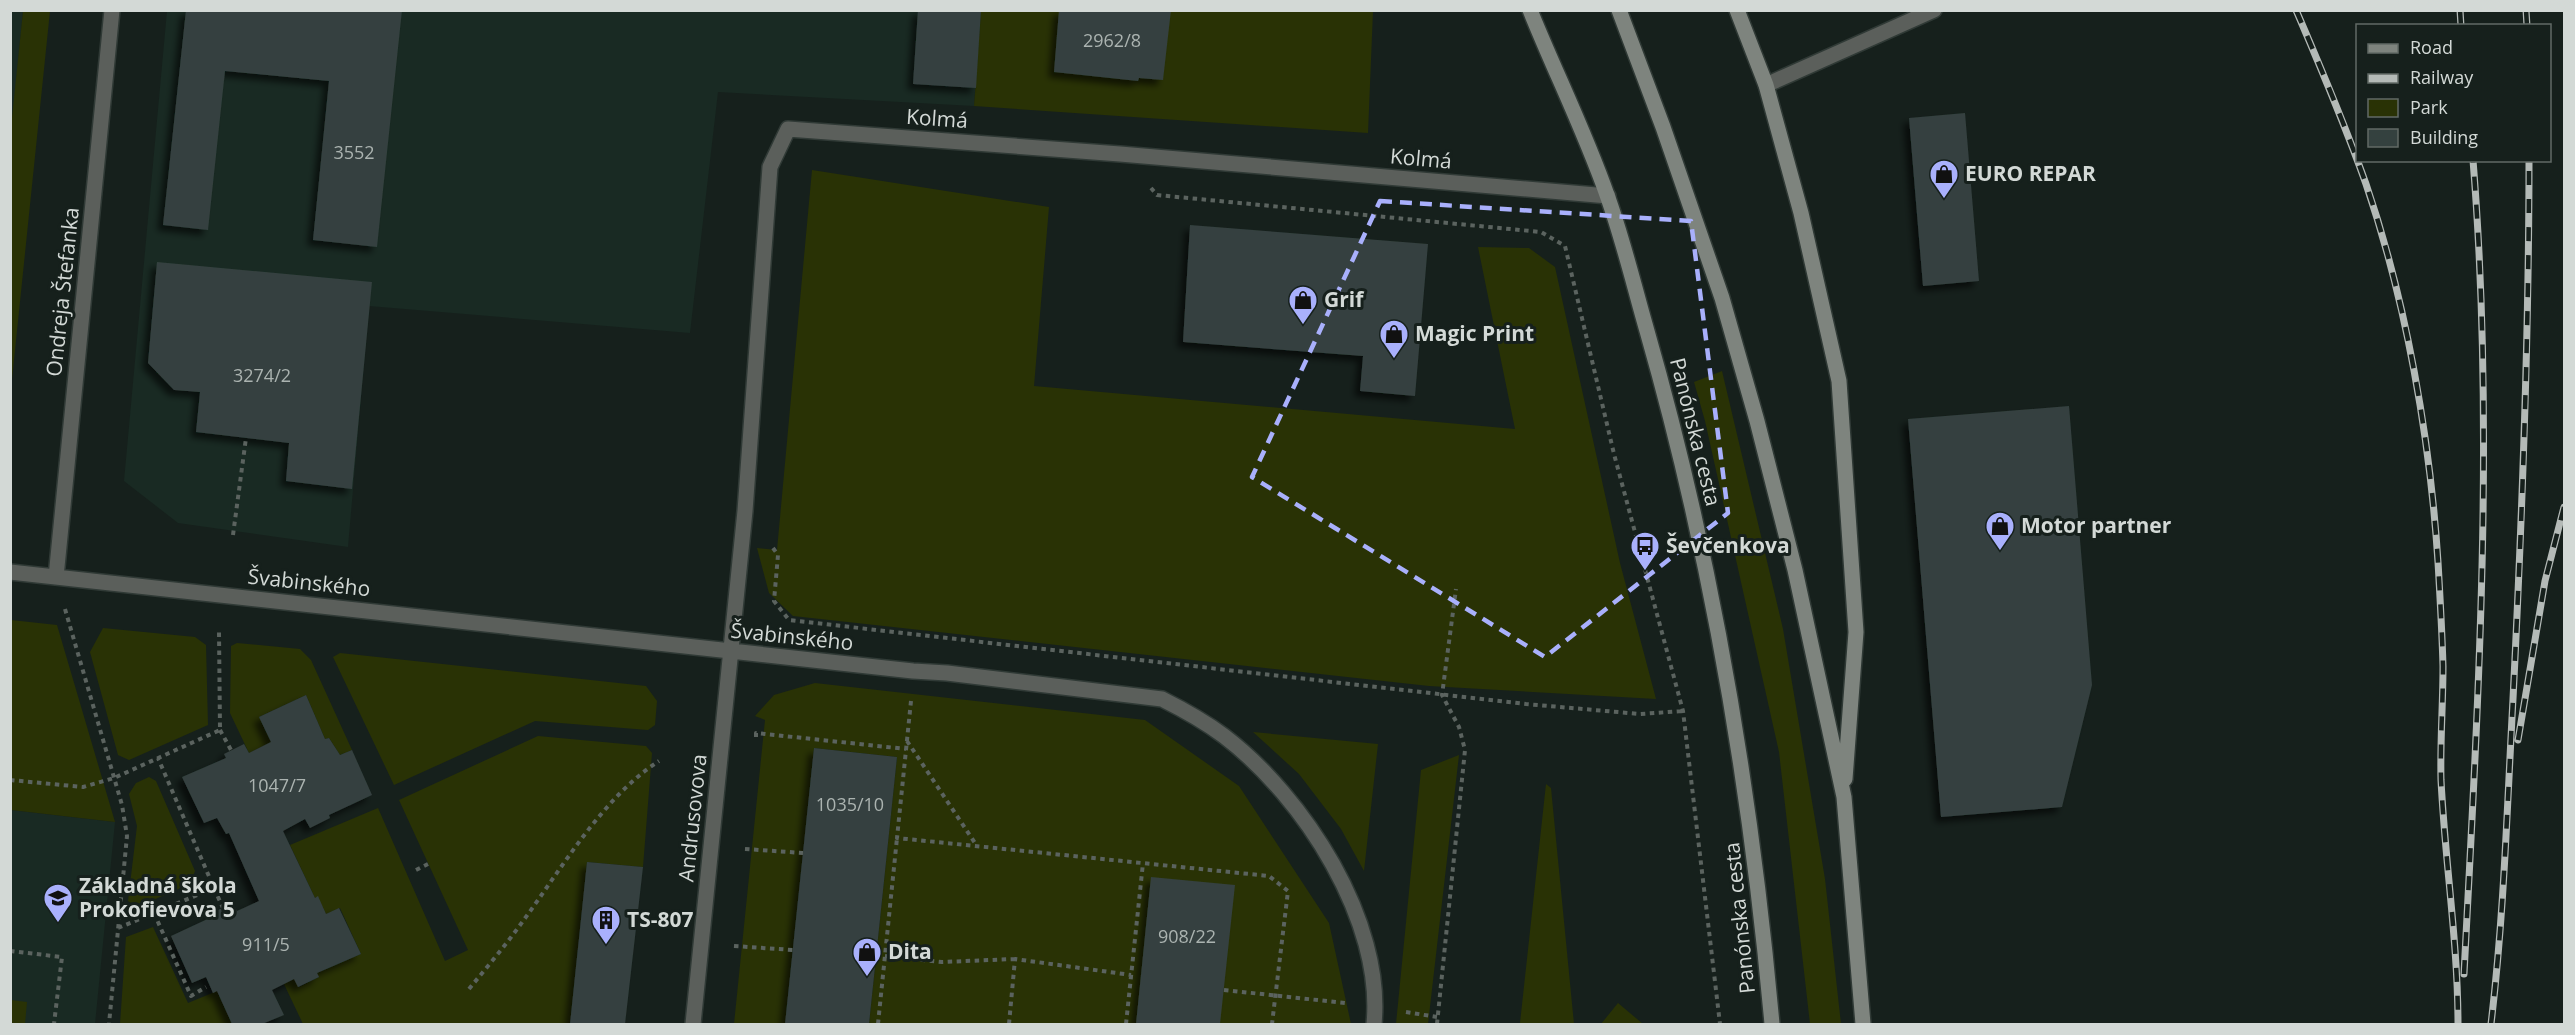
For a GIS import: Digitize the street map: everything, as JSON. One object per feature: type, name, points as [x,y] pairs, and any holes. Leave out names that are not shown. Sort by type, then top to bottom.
[{"type":"main road","name":"Panónska cesta","points":[[1530,10],[1608,196],[1670,412],[1703,552],[1732,709],[1751,827],[1772,1024]]},
{"type":"main road","points":[[1619,10],[1701,237],[1739,356],[1795,570],[1844,797],[1863,1024]]},
{"type":"main road","points":[[1737,10],[1766,85],[1801,213],[1839,381],[1856,632],[1844,797]]},
{"type":"street","name":"Ondreja Štefanka","points":[[56,577],[112,10]]},
{"type":"street","points":[[1766,85],[1934,10]]},
{"type":"street","name":"Kolmá","points":[[730,651],[745,511],[770,167],[788,129],[1120,154],[1608,196]]},
{"type":"street","name":"Švabinského","points":[[10,572],[947,673],[1162,699],[1187,711],[1227,738],[1262,770],[1299,811],[1336,869],[1361,930],[1369,958],[1376,1006],[1374,1024]]},
{"type":"street","name":"Andrusovova","points":[[693,1024],[730,651]]},
{"type":"path","points":[[1120,154],[1157,195],[1540,232],[1565,246],[1614,454],[1683,711],[1720,1024]]},
{"type":"path","points":[[233,535],[246,438]]},
{"type":"path","points":[[745,511],[778,555],[774,601],[789,620],[1442,695],[1640,714],[1683,711]]},
{"type":"path","points":[[56,577],[122,805],[127,836],[109,1024]]},
{"type":"path","points":[[1437,1024],[1465,750],[1459,727],[1442,695],[1456,589]]},
{"type":"path","points":[[219,632],[220,730],[231,750]]},
{"type":"path","points":[[878,1024],[917,635]]},
{"type":"path","points":[[10,780],[83,787],[114,778],[220,730]]},
{"type":"path","points":[[755,745],[756,733],[906,749]]},
{"type":"path","points":[[907,740],[977,846]]},
{"type":"path","points":[[158,758],[223,908]]},
{"type":"path","points":[[469,989],[522,923],[593,823],[647,769],[659,761]]},
{"type":"path","points":[[743,860],[746,837]]},
{"type":"path","points":[[897,838],[1269,876],[1288,891],[1272,1024]]},
{"type":"path","points":[[745,849],[803,853]]},
{"type":"path","points":[[1126,1024],[1143,863]]},
{"type":"path","points":[[416,870],[428,864]]},
{"type":"path","points":[[118,928],[214,888]]},
{"type":"path","points":[[154,913],[191,996],[206,987]]},
{"type":"path","points":[[733,958],[735,936]]},
{"type":"path","points":[[734,946],[793,950]]},
{"type":"path","points":[[10,951],[62,957],[54,1024]]},
{"type":"path","points":[[885,956],[942,962],[1015,959],[1131,975]]},
{"type":"path","points":[[1009,1024],[1015,959]]},
{"type":"path","points":[[1224,990],[1376,1006],[1437,1017]]},
{"type":"highlighted area","points":[[1380,201],[1691,221],[1728,513],[1545,657],[1252,477]]},
{"type":"shaded area","points":[[10,11],[23,11],[11,137]]},
{"type":"shaded area","points":[[167,11],[981,11],[974,106],[718,92],[690,333],[369,306],[348,547],[178,523],[124,481]]},
{"type":"shaded area","name":"Základná škola Prokofievova 5","points":[[11,810],[115,822],[95,1024],[11,1024]]},
{"type":"green space","points":[[23,11],[50,11],[11,389],[10,137]]},
{"type":"green space","points":[[981,11],[1373,11],[1368,133],[974,106]]},
{"type":"green space","points":[[812,170],[1049,207],[1034,386],[1515,429],[1478,247],[1529,248],[1555,267],[1620,563],[1656,699],[1429,686],[793,616],[769,593],[757,548],[777,550]]},
{"type":"green space","points":[[1722,371],[1783,629],[1825,879],[1841,1024],[1810,1024],[1779,752],[1705,421],[1694,382]]},
{"type":"green space","points":[[11,620],[57,625],[115,822],[11,810]]},
{"type":"green space","points":[[103,628],[195,637],[206,645],[208,725],[129,760],[118,755],[90,652]]},
{"type":"green space","points":[[237,643],[300,649],[311,660],[352,750],[340,755],[329,738],[325,739],[306,695],[259,717],[271,742],[249,753],[230,713],[231,646]]},
{"type":"green space","points":[[340,653],[646,686],[657,701],[655,725],[648,730],[535,721],[394,785],[333,657]]},
{"type":"green space","points":[[815,683],[1145,720],[1239,786],[1329,923],[1351,1024],[869,1024],[897,757],[814,748],[785,1024],[734,1024],[765,720],[755,716],[774,695]]},
{"type":"green space","points":[[1253,732],[1378,744],[1364,871],[1341,829],[1299,774]]},
{"type":"green space","points":[[538,736],[646,746],[652,753],[643,867],[587,862],[570,1024],[303,1024],[284,984],[294,979],[299,987],[319,977],[317,973],[361,954],[340,908],[326,914],[318,897],[315,898],[290,845],[378,808],[445,961],[468,950],[399,800]]},
{"type":"green space","points":[[1459,755],[1428,1024],[1396,1024],[1421,770]]},
{"type":"green space","points":[[149,777],[156,781],[195,871],[190,884],[137,907],[128,901],[137,826],[129,794],[136,783]]},
{"type":"green space","points":[[1546,784],[1551,788],[1574,1024],[1520,1023]]},
{"type":"green space","points":[[153,927],[188,1003],[217,991],[232,1024],[120,1024],[126,937]]},
{"type":"green space","points":[[11,1000],[27,1002],[25,1024],[11,1024]]},
{"type":"green space","points":[[1618,1003],[1643,1024],[1601,1024]]},
{"type":"building","points":[[186,10],[402,10],[377,247],[313,240],[329,81],[225,71],[208,230],[163,225]]},
{"type":"building","points":[[918,10],[981,10],[976,88],[913,84]]},
{"type":"building","points":[[1059,10],[1171,10],[1163,80],[1139,78],[1138,81],[1054,72]]},
{"type":"building","name":"EURO REPAR","points":[[1965,113],[1979,281],[1923,286],[1909,118]]},
{"type":"building","name":"Grif","points":[[1190,225],[1428,244],[1415,396],[1360,391],[1363,356],[1183,342]]},
{"type":"building","points":[[157,262],[372,282],[352,489],[286,481],[289,443],[196,432],[200,392],[174,390],[148,363]]},
{"type":"building","name":"Motor partner","points":[[2069,406],[2092,685],[2062,807],[1941,817],[1908,419]]},
{"type":"building","points":[[306,695],[325,739],[329,738],[340,755],[352,750],[372,795],[329,815],[330,818],[310,828],[305,819],[283,831],[315,898],[318,896],[326,914],[339,908],[361,954],[317,973],[319,977],[298,987],[294,979],[272,990],[284,1015],[262,1024],[232,1024],[217,991],[213,993],[206,977],[192,983],[171,936],[214,916],[214,912],[233,903],[237,911],[259,901],[229,833],[226,834],[217,818],[204,823],[182,777],[226,758],[224,754],[244,744],[249,753],[271,742],[259,717]]},
{"type":"building","points":[[814,748],[897,757],[869,1024],[785,1024]]},
{"type":"building","name":"TS-807","points":[[587,862],[643,867],[625,1024],[570,1024]]},
{"type":"building","points":[[1151,877],[1235,885],[1220,1024],[1136,1024]]},
{"type":"railway","points":[[2296,10],[2356,156]]},
{"type":"railway","points":[[2460,10],[2461,24]]},
{"type":"railway","points":[[2526,10],[2527,24]]},
{"type":"railway","points":[[2358,162],[2380,229],[2404,322],[2429,467],[2438,562],[2443,666],[2441,780],[2456,963],[2458,1024]]},
{"type":"railway","points":[[2464,974],[2479,669],[2484,466],[2480,262],[2473,162]]},
{"type":"railway","points":[[2491,1024],[2505,862],[2519,565],[2526,362],[2529,162]]},
{"type":"railway","points":[[2518,740],[2545,581],[2564,507]]},
{"type":"place","name":"EURO REPAR","points":[[1944,200]]},
{"type":"place","name":"Grif","points":[[1303,326]]},
{"type":"place","name":"Magic Print","points":[[1394,360]]},
{"type":"place","name":"Motor partner","points":[[2000,552]]},
{"type":"place","name":"Ševčenkova","points":[[1645,572]]},
{"type":"place","name":"Základná škola Prokofievova 5","points":[[58,924]]},
{"type":"place","name":"TS-807","points":[[606,946]]},
{"type":"place","name":"Dita","points":[[867,978]]}]
